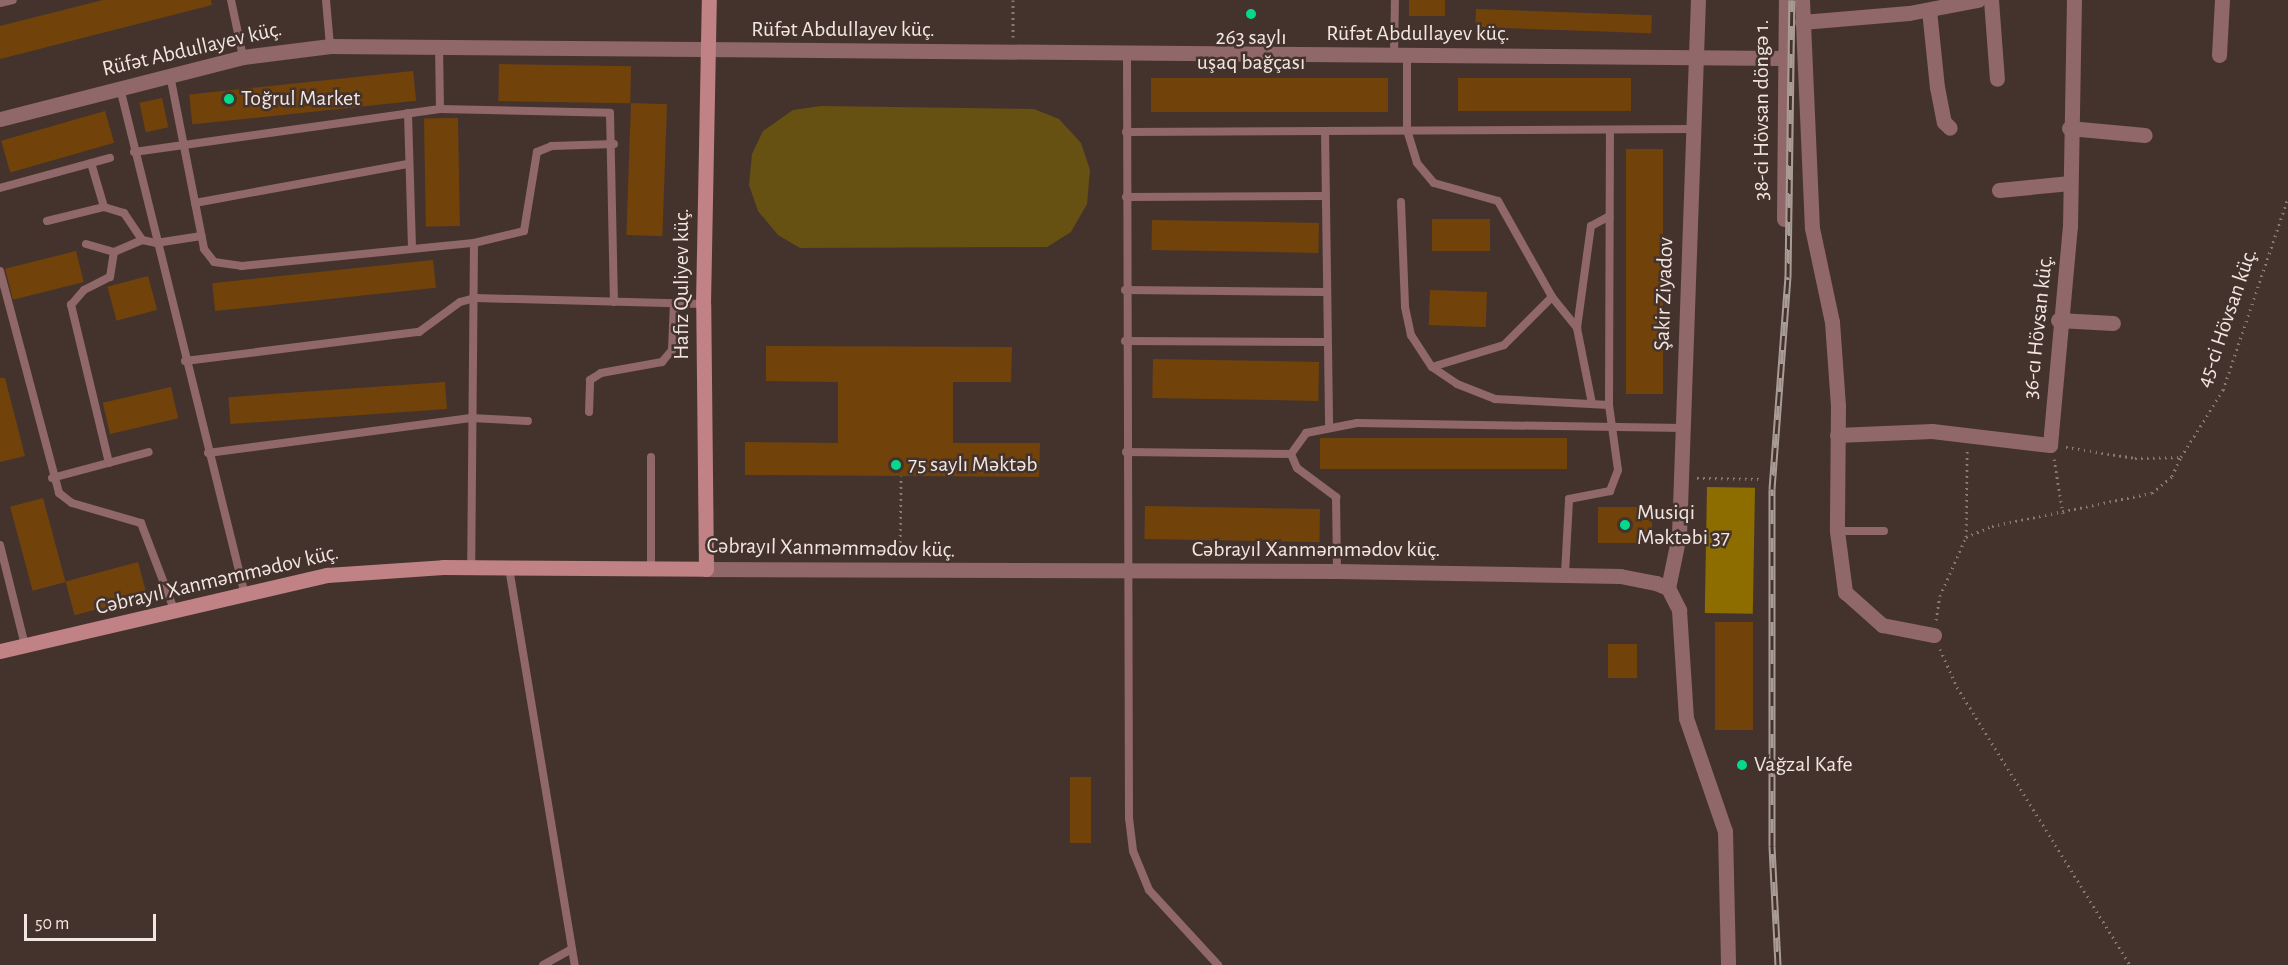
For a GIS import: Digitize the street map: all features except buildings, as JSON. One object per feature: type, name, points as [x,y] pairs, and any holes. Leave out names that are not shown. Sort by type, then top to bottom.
[{"type":"street","name":"Hafiz Quliyev küç.","points":[[706,569],[703,304],[709,0]]},
{"type":"street","name":"Şakir Ziyadov","points":[[1668,588],[1678,549],[1694,57],[1698,0]]},
{"type":"street","name":"38-ci Hövsan döngə 1.","points":[[1784,219],[1786,0]]},
{"type":"street","points":[[1802,0],[1812,228],[1832,322],[1838,435],[1837,531],[1845,592],[1882,625],[1934,635]]},
{"type":"street","points":[[1802,22],[1929,10],[1978,0]]},
{"type":"street","points":[[1991,0],[1997,79]]},
{"type":"street","name":"36-cı Hövsan küç.","points":[[2050,445],[2058,320],[2068,261],[2069,128],[2074,0]]},
{"type":"street","points":[[2219,55],[2222,0]]},
{"type":"street","points":[[1929,10],[1937,87],[1944,122],[1950,128]]},
{"type":"street","name":"Rüfət Abdullayev küç.","points":[[0,119],[243,57],[330,46],[708,52],[1785,58]]},
{"type":"street","points":[[2069,128],[2145,135]]},
{"type":"street","points":[[1999,190],[2070,183]]},
{"type":"street","points":[[2058,320],[2113,323]]},
{"type":"street","points":[[1838,435],[1967,434],[2050,445]]},
{"type":"street","name":"Cəbrayıl Xanməmmədov küç.","points":[[0,651],[327,575],[471,567],[1125,574],[1337,571],[1565,574],[1643,578],[1668,588]]},
{"type":"street","points":[[1668,588],[1679,610],[1686,718],[1725,831],[1728,965]]},
{"type":"lane","points":[[0,3],[14,0]]},
{"type":"lane","points":[[231,0],[243,57]]},
{"type":"lane","points":[[326,0],[330,46]]},
{"type":"lane","points":[[1395,0],[1407,130],[1417,163],[1434,183],[1498,201],[1552,297],[1577,328]]},
{"type":"lane","points":[[439,46],[440,109]]},
{"type":"lane","points":[[1127,54],[1125,574],[1133,851],[1149,890],[1218,965]]},
{"type":"lane","points":[[170,75],[204,249],[223,266],[412,246],[474,243],[524,231],[537,152],[552,146],[614,144]]},
{"type":"lane","points":[[120,88],[156,243],[245,595]]},
{"type":"lane","points":[[134,152],[183,142],[440,109],[610,113],[614,144],[614,302]]},
{"type":"lane","points":[[408,113],[407,164],[412,246]]},
{"type":"lane","points":[[1126,132],[1692,129]]},
{"type":"lane","points":[[1565,574],[1569,499],[1610,491],[1616,485],[1613,428],[1609,405],[1610,130]]},
{"type":"lane","points":[[1325,132],[1325,292],[1329,425]]},
{"type":"lane","points":[[0,188],[110,158]]},
{"type":"lane","points":[[90,163],[105,207]]},
{"type":"lane","points":[[195,203],[407,164]]},
{"type":"lane","points":[[1126,197],[1325,196]]},
{"type":"lane","points":[[1401,202],[1405,307],[1412,335],[1432,367],[1495,399],[1609,405]]},
{"type":"lane","points":[[47,221],[105,207],[124,213],[142,240]]},
{"type":"lane","points":[[1592,404],[1577,328],[1591,226],[1610,216]]},
{"type":"lane","points":[[86,244],[114,252],[142,240],[156,243],[201,236]]},
{"type":"lane","points":[[471,567],[474,243]]},
{"type":"lane","points":[[108,463],[71,305],[84,290],[110,277],[114,252]]},
{"type":"lane","points":[[0,271],[52,478],[59,494],[72,503],[141,523],[175,612]]},
{"type":"lane","points":[[1125,290],[1325,292]]},
{"type":"lane","points":[[1432,367],[1504,345],[1552,297]]},
{"type":"lane","points":[[185,360],[419,332],[460,302],[475,298],[703,304]]},
{"type":"lane","points":[[588,412],[590,380],[601,373],[662,362],[672,350],[674,303]]},
{"type":"lane","points":[[1125,341],[1327,342]]},
{"type":"lane","points":[[208,453],[471,418],[528,421]]},
{"type":"lane","points":[[1291,454],[1306,433],[1329,425],[1682,428]]},
{"type":"lane","points":[[52,478],[149,452]]},
{"type":"lane","points":[[1126,452],[1291,454]]},
{"type":"lane","points":[[1291,454],[1298,468],[1336,497],[1337,571]]},
{"type":"lane","points":[[651,457],[651,569]]},
{"type":"lane","points":[[1837,531],[1884,531]]},
{"type":"lane","points":[[0,545],[25,645]]},
{"type":"lane","points":[[509,568],[575,965]]},
{"type":"lane","points":[[543,965],[572,949]]},
{"type":"path","points":[[1012,54],[1013,0]]},
{"type":"path","name":"45-ci Hövsan küç.","points":[[1966,537],[1992,526],[2152,493],[2172,476],[2181,457],[2223,390],[2288,198]]},
{"type":"path","points":[[1967,434],[1966,537],[1940,596],[1934,635],[1957,687],[2130,965]]},
{"type":"path","points":[[2063,513],[2050,445],[2135,458],[2181,457]]},
{"type":"path","points":[[899,571],[901,476]]},
{"type":"path","points":[[1681,477],[1762,478]]},
{"type":"shaded area","points":[[821,106],[1034,109],[1059,119],[1081,143],[1090,170],[1087,204],[1071,232],[1047,247],[800,248],[778,235],[758,211],[749,185],[752,154],[763,131],[793,110]]},
{"type":"shaded area","points":[[1707,487],[1755,488],[1753,614],[1705,613]]},
{"type":"railway","points":[[1778,965],[1772,846],[1772,489],[1788,277],[1792,0]]},
{"type":"place","name":"263 saylı uşaq bağçası","points":[[1251,14]]},
{"type":"place","name":"Toğrul Market","points":[[229,99]]},
{"type":"place","name":"75 saylı Məktəb","points":[[896,465]]},
{"type":"place","name":"Musiqi Məktəbi 37","points":[[1625,525]]},
{"type":"place","name":"Vağzal Kafe","points":[[1742,765]]}]
